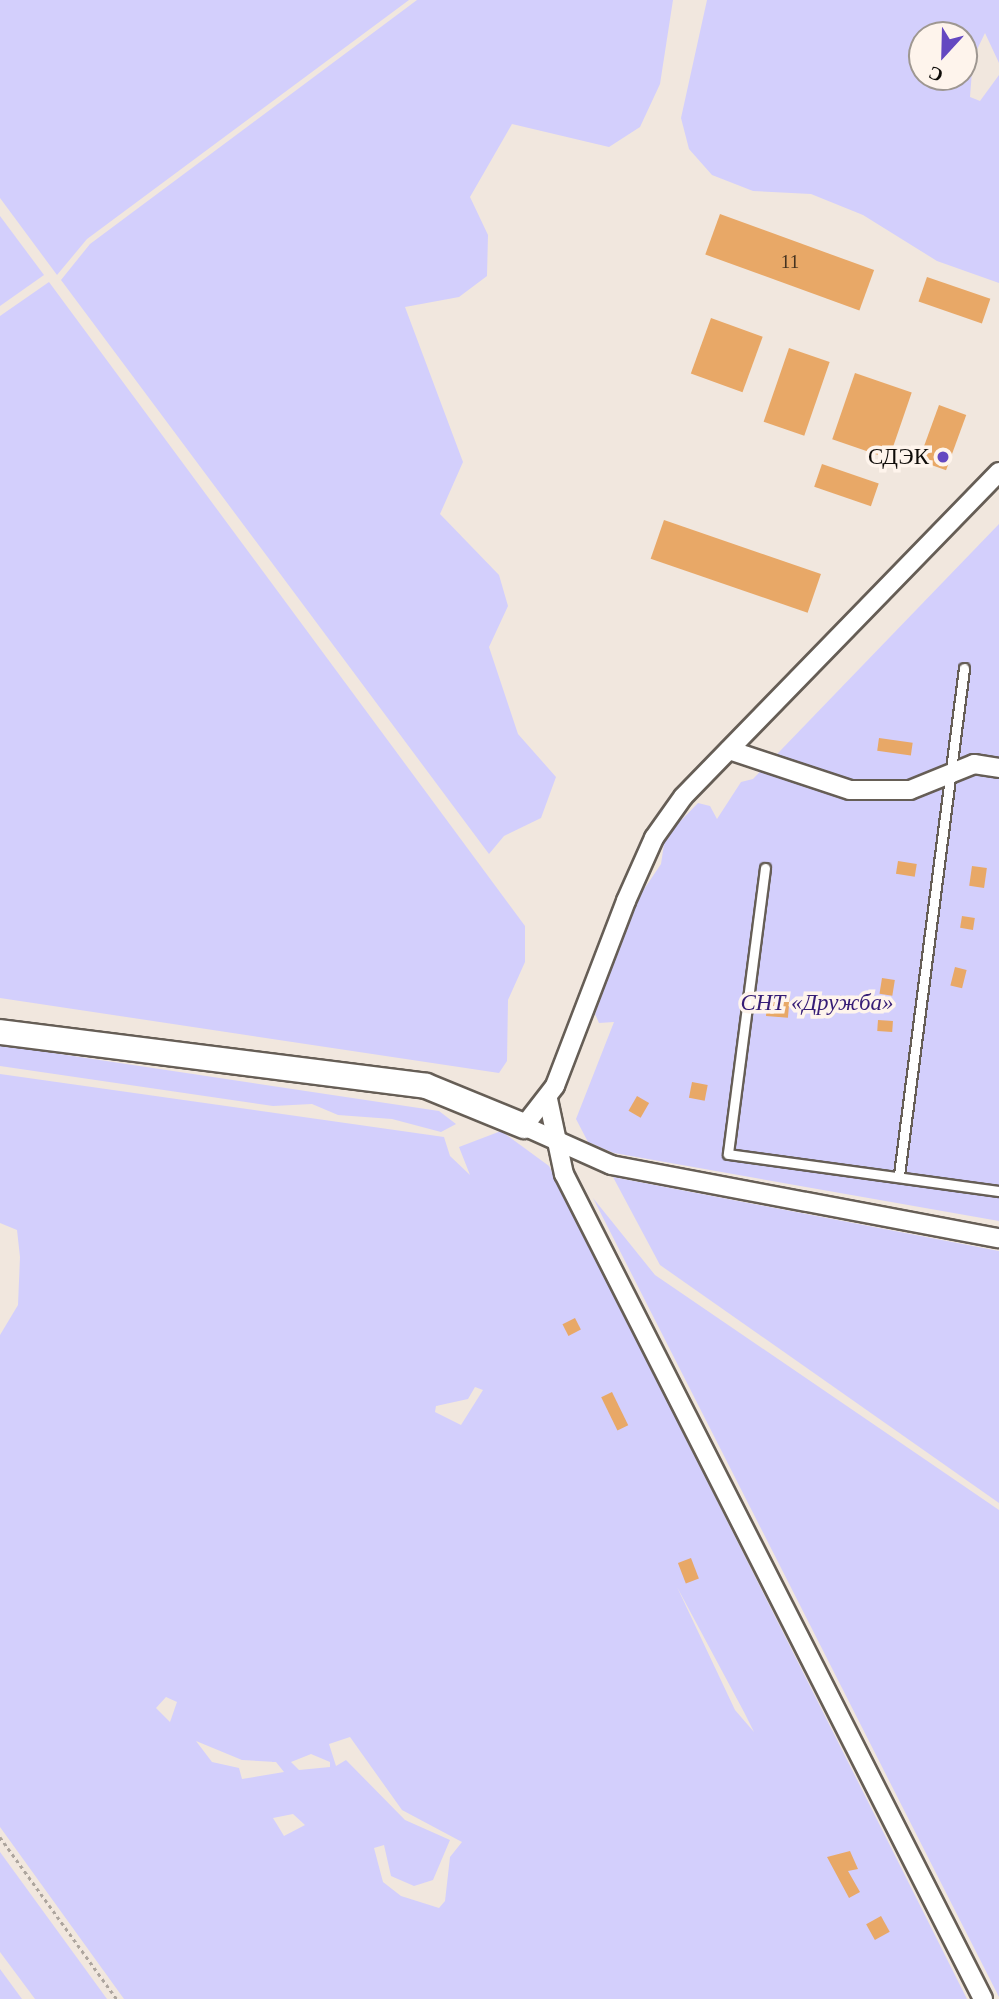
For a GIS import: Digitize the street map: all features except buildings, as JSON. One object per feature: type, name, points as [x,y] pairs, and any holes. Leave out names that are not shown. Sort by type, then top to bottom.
[{"type":"street","points":[[524,1126],[548,1099],[654,838],[729,750],[999,472]]},
{"type":"street","points":[[729,750],[850,790],[910,790],[953,777],[974,764],[999,768]]},
{"type":"street","points":[[0,1032],[426,1086],[524,1126],[555,1143],[649,1173],[999,1238]]},
{"type":"street","points":[[548,1099],[555,1143],[564,1174],[983,1999]]},
{"type":"lane","points":[[899,1175],[953,777],[952,730],[964,668]]},
{"type":"lane","points":[[765,868],[728,1154],[899,1175],[999,1191]]},
{"type":"path","points":[[0,1837],[117,1999]]},
{"type":"green space","points":[[0,0],[409,0],[87,239],[57,275],[0,198]]},
{"type":"green space","points":[[417,0],[673,0],[660,84],[640,127],[609,147],[512,124],[470,197],[488,235],[487,276],[459,297],[405,307],[463,462],[440,514],[499,575],[508,606],[489,647],[518,734],[556,777],[541,818],[504,836],[489,854],[61,280],[90,244]]},
{"type":"green space","points":[[707,0],[999,0],[999,63],[985,33],[978,48],[978,21],[908,21],[908,91],[970,91],[970,97],[980,101],[999,75],[999,283],[937,261],[863,215],[811,194],[753,191],[712,175],[689,149],[681,118]]},
{"type":"green space","points":[[0,216],[44,275],[0,306]]},
{"type":"green space","points":[[49,282],[525,926],[525,962],[508,1000],[507,1061],[499,1073],[0,998],[0,316]]},
{"type":"green space","name":"СНТ «Дружба»","points":[[999,524],[999,1221],[614,1153],[588,1142],[576,1119],[614,1022],[599,1023],[595,1014],[636,901],[661,864],[665,837],[698,803],[710,806],[717,819],[741,782],[753,779]]},
{"type":"green space","points":[[0,1045],[439,1111],[456,1124],[441,1132],[392,1119],[338,1115],[312,1104],[273,1106],[0,1066]]},
{"type":"green space","points":[[0,1074],[444,1137],[450,1156],[470,1175],[459,1147],[501,1131],[549,1166],[967,1999],[124,1999],[0,1827],[0,1335],[18,1305],[20,1257],[17,1230],[0,1223]],"holes":[[[475,1387],[483,1390],[461,1425],[435,1412],[436,1406],[468,1399]],[[677,1587],[744,1712],[754,1732],[735,1710]],[[166,1697],[177,1702],[170,1722],[156,1708]],[[350,1737],[402,1810],[462,1842],[450,1857],[445,1901],[439,1908],[401,1896],[383,1882],[374,1848],[384,1845],[391,1876],[414,1886],[433,1880],[450,1840],[405,1820],[346,1760],[336,1766],[329,1744]],[[196,1741],[242,1760],[276,1762],[284,1772],[242,1779],[239,1768],[212,1762]],[[311,1754],[330,1762],[330,1767],[299,1770],[291,1762]],[[293,1814],[305,1825],[284,1836],[273,1818]]]},
{"type":"green space","points":[[613,1177],[999,1251],[999,1503],[660,1265]]},
{"type":"green space","points":[[593,1198],[655,1275],[999,1510],[999,1997]]},
{"type":"green space","points":[[0,1852],[107,1999],[35,1999],[0,1952]]},
{"type":"green space","points":[[0,1969],[22,1999],[0,1999]]},
{"type":"place","name":"СДЭК","points":[[943,457]]}]
